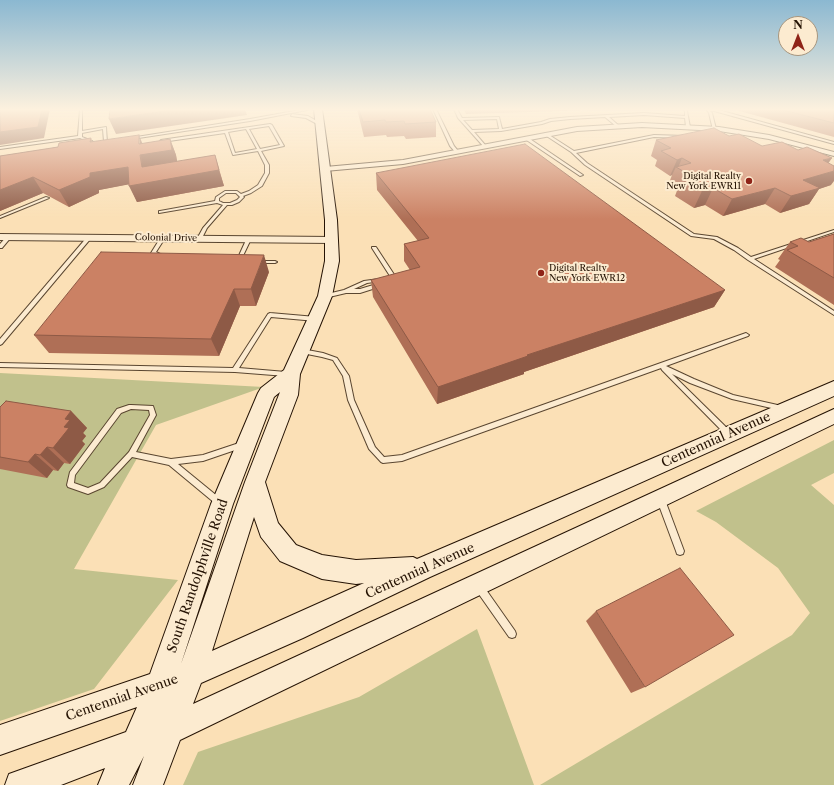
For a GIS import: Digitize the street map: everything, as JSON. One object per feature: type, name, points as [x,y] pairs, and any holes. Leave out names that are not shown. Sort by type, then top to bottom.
[{"type":"main road","name":"South Randolphville Road","points":[[148,785],[191,674],[255,482],[289,395],[291,374],[325,296],[329,278],[332,240],[322,146]]},
{"type":"main road","name":"South Randolphville Road","points":[[113,785],[136,742],[160,685],[222,504],[267,393],[291,374]]},
{"type":"main road","name":"Centennial Avenue","points":[[0,740],[191,674],[294,629],[422,569],[834,388]]},
{"type":"main road","points":[[20,785],[170,730],[834,416]]},
{"type":"main road","points":[[255,482],[269,529],[288,553],[322,566],[356,572],[422,569]]},
{"type":"street","points":[[325,169],[403,162],[484,146]]},
{"type":"street","points":[[802,146],[834,154]]},
{"type":"street","name":"Colonial Drive","points":[[0,236],[332,240]]},
{"type":"lane","points":[[0,148],[17,146]]},
{"type":"lane","points":[[231,146],[234,154],[282,146]]},
{"type":"lane","points":[[217,202],[216,198],[225,192],[234,192],[242,195],[260,186],[267,173],[267,165],[257,146]]},
{"type":"lane","points":[[452,146],[457,152]]},
{"type":"lane","points":[[537,146],[581,175]]},
{"type":"lane","points":[[563,146],[586,164],[693,235],[715,238],[834,313]]},
{"type":"lane","points":[[573,152],[605,146]]},
{"type":"lane","points":[[160,212],[217,202],[226,204],[238,201],[241,199],[242,195]]},
{"type":"lane","points":[[0,217],[47,198]]},
{"type":"lane","points":[[200,239],[205,228],[226,204]]},
{"type":"lane","points":[[750,259],[834,231]]},
{"type":"lane","points":[[0,247],[10,236]]},
{"type":"lane","points":[[0,342],[90,237]]},
{"type":"lane","points":[[163,238],[153,253],[167,256]]},
{"type":"lane","points":[[238,262],[248,239]]},
{"type":"lane","points":[[325,296],[346,291],[360,291],[392,279],[393,276],[374,248]]},
{"type":"lane","points":[[231,262],[246,262]]},
{"type":"lane","points":[[253,262],[275,262]]},
{"type":"lane","points":[[235,370],[270,314],[316,319]]},
{"type":"lane","points":[[302,351],[335,359],[346,376],[351,400],[372,449],[383,460],[409,455],[746,335]]},
{"type":"lane","points":[[0,365],[235,370],[291,374]]},
{"type":"lane","points":[[660,365],[695,382],[732,397],[784,409]]},
{"type":"lane","points":[[660,365],[729,434]]},
{"type":"lane","points":[[131,407],[151,408],[153,415],[131,454],[102,485],[88,491],[70,486],[72,474],[119,411],[131,407]]},
{"type":"lane","points":[[131,454],[171,462],[203,458],[246,444]]},
{"type":"lane","points":[[171,462],[222,504]]},
{"type":"lane","points":[[660,498],[680,551]]},
{"type":"lane","points":[[476,584],[512,634]]},
{"type":"green space","points":[[0,373],[264,387],[156,425],[74,569],[178,580],[94,689],[0,721]]},
{"type":"green space","points":[[834,440],[834,473],[811,485],[834,505],[834,785],[540,785],[792,635],[810,613],[778,568],[716,522],[696,511]]},
{"type":"green space","points":[[477,629],[534,785],[183,785],[198,752],[359,697]]},
{"type":"building","points":[[58,146],[171,146],[172,150],[140,155],[142,167],[215,155],[219,170],[129,186],[128,167],[90,173],[90,177],[59,190],[33,177],[0,190],[0,156],[58,147]]},
{"type":"building","name":"Digital Realty New York EWR12","points":[[517,146],[527,146],[725,290],[527,355],[528,356],[438,387],[371,280],[420,267],[404,244],[429,238],[376,173]]},
{"type":"building","name":"Digital Realty New York EWR11","points":[[667,146],[789,146],[798,150],[807,147],[832,158],[823,160],[834,166],[834,171],[803,180],[820,188],[791,196],[775,188],[732,199],[713,188],[702,191],[682,180],[693,177],[676,167],[691,163],[682,158],[677,160],[661,151],[671,148]]},
{"type":"building","points":[[834,234],[834,278],[787,250],[798,246],[790,242],[801,238],[809,242]]},
{"type":"building","points":[[101,252],[264,255],[251,289],[234,289],[211,339],[34,335]]},
{"type":"building","points":[[6,401],[71,411],[65,419],[70,420],[64,427],[69,428],[53,448],[47,447],[40,455],[35,454],[28,462],[0,457],[0,407]]},
{"type":"building","points":[[680,568],[734,635],[645,687],[596,611]]},
{"type":"place","name":"Digital Realty New York EWR11","points":[[749,181]]},
{"type":"place","name":"Digital Realty New York EWR12","points":[[541,273]]}]
